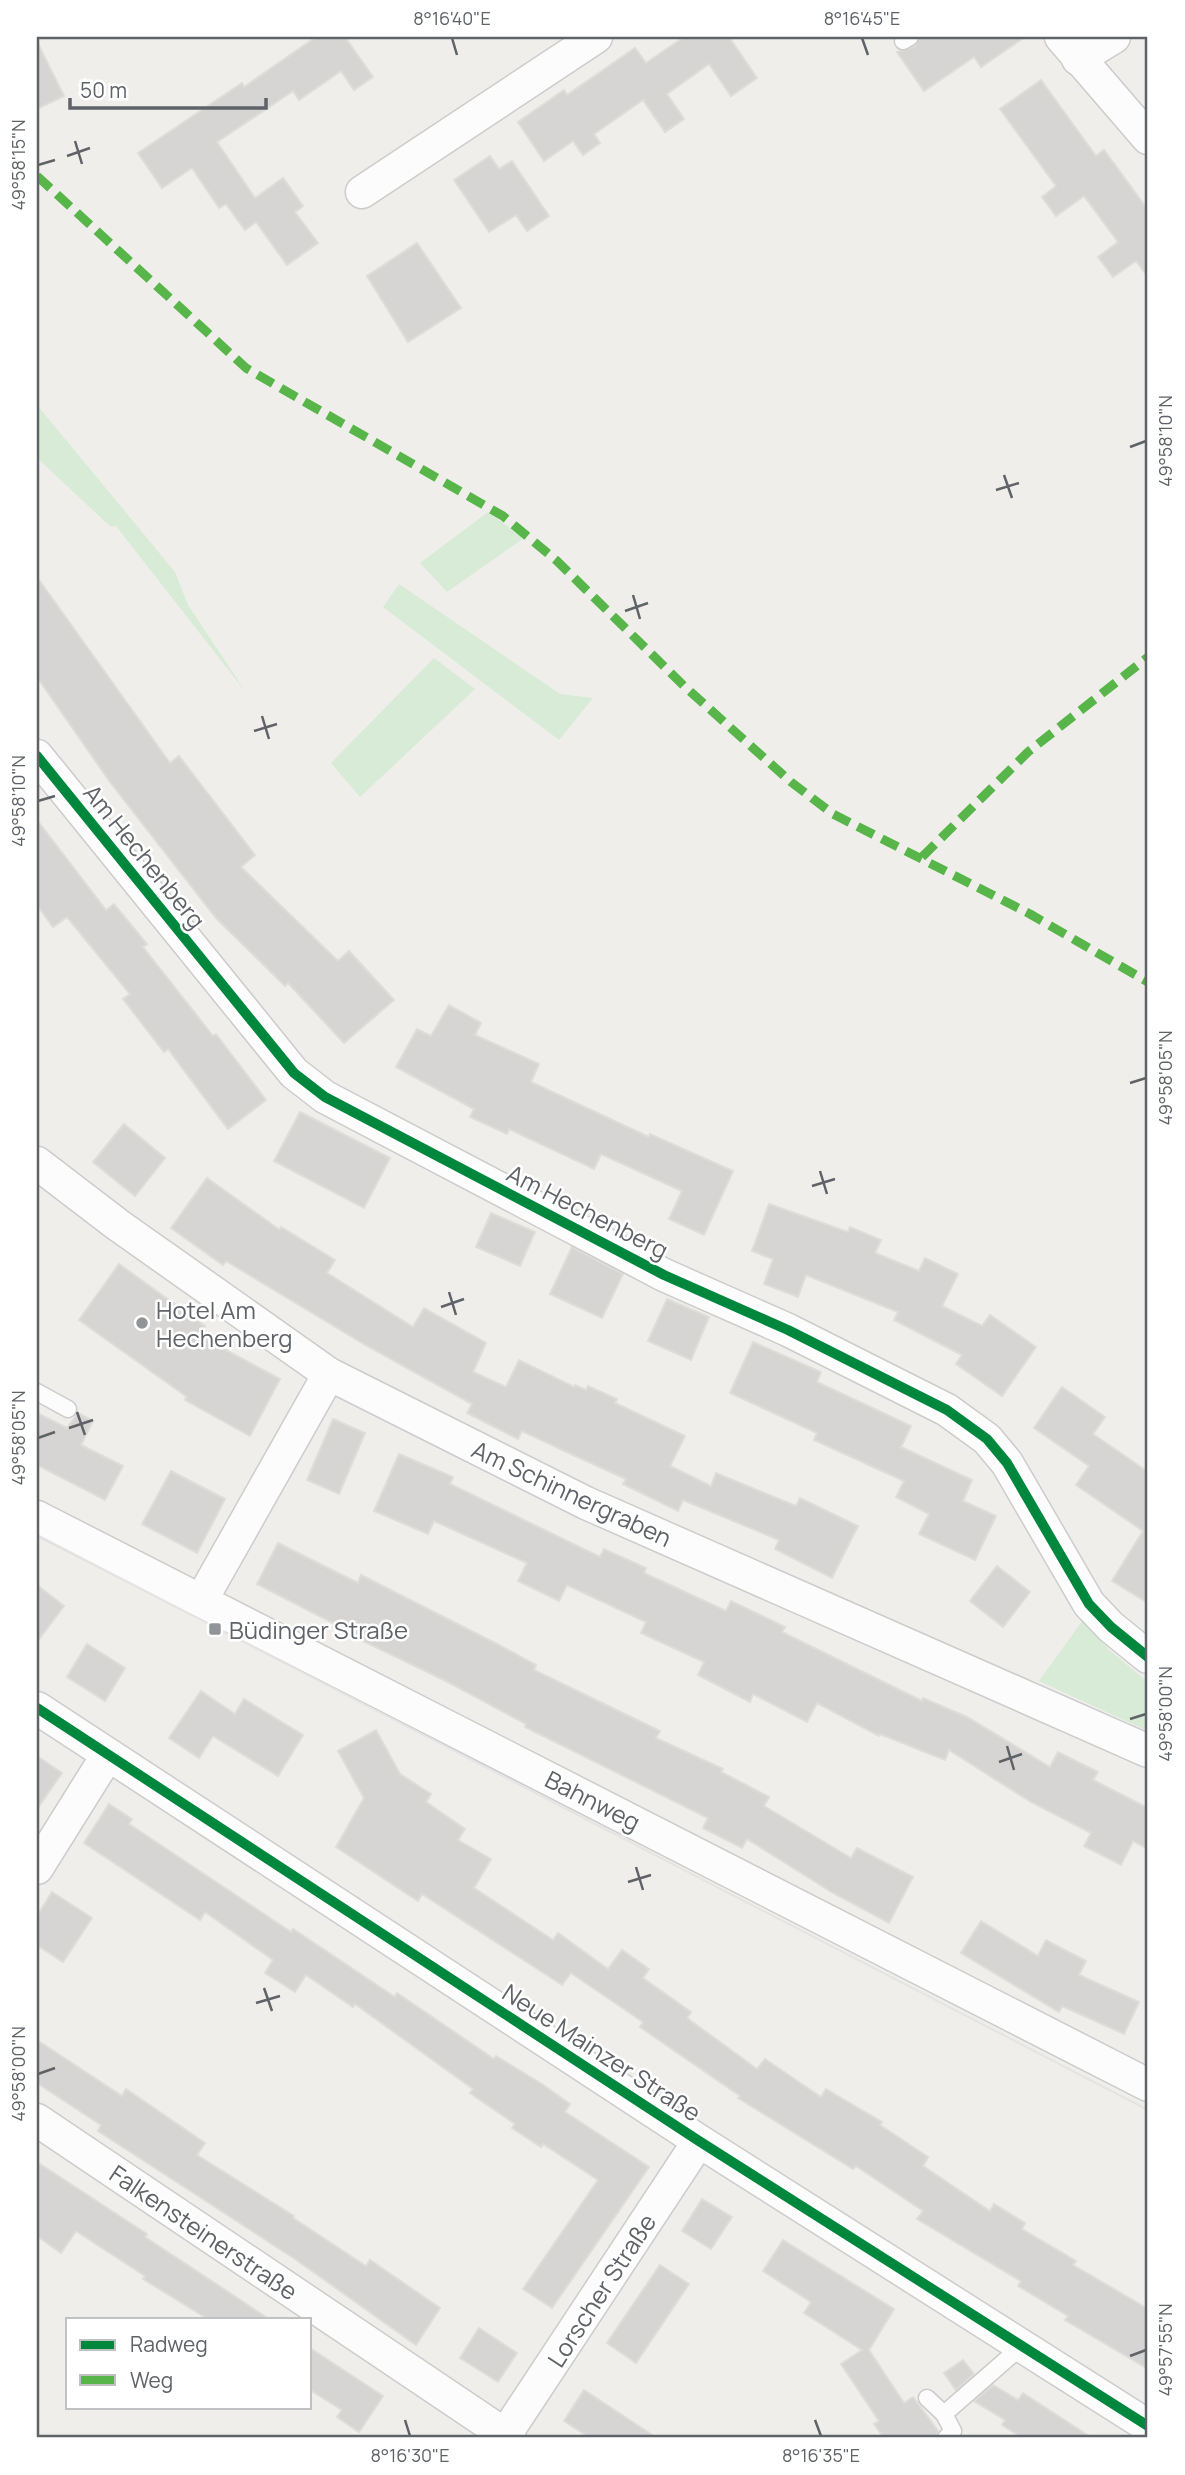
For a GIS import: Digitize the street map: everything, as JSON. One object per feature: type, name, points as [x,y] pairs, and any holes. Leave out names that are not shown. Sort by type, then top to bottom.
[{"type":"street","points":[[362,192],[596,37]]},
{"type":"street","points":[[1114,37],[1069,48],[1148,138]]},
{"type":"street","name":"Am Hechenberg","points":[[37,757],[294,1073],[336,1104],[664,1275],[788,1329],[947,1410],[987,1439],[1007,1463],[1090,1604],[1111,1627],[1148,1657]]},
{"type":"street","name":"Am Schinnergraben","points":[[37,1163],[118,1225],[329,1374],[586,1503],[1148,1751]]},
{"type":"street","points":[[202,1599],[329,1374]]},
{"type":"street","name":"Bahnweg","points":[[37,1517],[1148,2085]]},
{"type":"street","name":"Neue Mainzer Straße","points":[[37,1708],[699,2141],[1148,2426]]},
{"type":"street","points":[[37,1868],[107,1756]]},
{"type":"street","name":"Falkensteinerstraße","points":[[37,2119],[506,2437]]},
{"type":"street","name":"Lorscher Straße","points":[[506,2437],[699,2141]]},
{"type":"lane","points":[[37,1392],[68,1409]]},
{"type":"lane","points":[[944,2414],[1022,2346]]},
{"type":"lane","points":[[927,2398],[944,2414],[953,2431],[946,2438]]},
{"type":"green space","points":[[37,405],[175,572],[188,605],[245,691],[116,526],[111,527],[37,458]]},
{"type":"green space","points":[[488,512],[524,538],[447,592],[420,563]]},
{"type":"green space","points":[[399,584],[560,694],[593,698],[559,740],[383,607]]},
{"type":"green space","points":[[434,658],[475,689],[360,797],[331,763]]},
{"type":"green space","points":[[1083,1620],[1109,1650],[1148,1682],[1148,1731],[1039,1681]]},
{"type":"building","points":[[316,37],[345,37],[373,77],[354,90],[341,71],[299,100],[293,91],[217,142],[255,198],[283,178],[303,206],[295,212],[318,243],[287,265],[256,222],[245,230],[226,204],[219,208],[192,168],[162,188],[138,153],[242,83],[244,87]]},
{"type":"building","points":[[684,37],[729,37],[757,78],[731,96],[709,64],[667,94],[684,119],[665,132],[643,100],[594,134],[600,143],[583,155],[573,141],[544,161],[518,122],[564,90],[567,95],[635,48],[646,63]]},
{"type":"building","points":[[920,37],[1025,37],[981,67],[974,57],[924,91],[897,52],[915,46]]},
{"type":"building","points":[[37,42],[64,96],[37,109]]},
{"type":"building","points":[[1041,80],[1096,156],[1104,150],[1148,210],[1148,277],[1136,261],[1113,277],[1098,257],[1118,242],[1084,196],[1056,216],[1042,197],[1056,186],[1000,109]]},
{"type":"building","points":[[490,156],[499,169],[512,161],[549,216],[527,231],[516,215],[489,232],[454,180]]},
{"type":"building","points":[[417,243],[461,308],[408,342],[367,276]]},
{"type":"building","points":[[37,577],[170,763],[179,756],[255,855],[241,867],[338,961],[349,951],[394,1000],[344,1043],[288,983],[285,986],[216,918],[110,782],[37,677]]},
{"type":"building","points":[[37,820],[106,910],[114,904],[147,944],[143,947],[213,1036],[216,1034],[266,1100],[228,1129],[168,1049],[164,1052],[123,999],[130,994],[67,917],[53,927],[37,905]]},
{"type":"building","points":[[449,1005],[481,1023],[475,1035],[539,1064],[531,1082],[649,1137],[650,1134],[733,1171],[704,1235],[669,1219],[682,1191],[601,1154],[594,1169],[509,1129],[507,1134],[470,1117],[474,1109],[396,1067],[417,1029],[431,1036]]},
{"type":"building","points":[[300,1112],[390,1158],[364,1208],[274,1161]]},
{"type":"building","points":[[124,1124],[165,1158],[135,1196],[93,1162]]},
{"type":"building","points":[[207,1178],[280,1230],[281,1227],[335,1260],[327,1273],[413,1327],[424,1308],[486,1343],[473,1372],[506,1387],[519,1360],[574,1387],[575,1385],[586,1390],[588,1386],[617,1399],[615,1403],[685,1436],[670,1466],[711,1486],[716,1473],[796,1506],[800,1498],[858,1526],[832,1578],[775,1549],[779,1540],[683,1500],[678,1511],[623,1484],[626,1479],[522,1431],[518,1439],[467,1413],[472,1404],[367,1346],[226,1261],[223,1265],[171,1228]]},
{"type":"building","points":[[769,1204],[848,1232],[850,1227],[881,1240],[875,1253],[919,1271],[925,1258],[958,1274],[942,1306],[982,1326],[990,1315],[1036,1347],[1002,1396],[956,1364],[962,1355],[894,1320],[898,1312],[806,1275],[798,1297],[764,1284],[773,1259],[752,1251]]},
{"type":"building","points":[[491,1213],[535,1232],[520,1266],[476,1247]]},
{"type":"building","points":[[572,1247],[623,1274],[602,1318],[550,1294]]},
{"type":"building","points":[[119,1264],[205,1326],[198,1335],[280,1379],[250,1436],[185,1400],[187,1397],[79,1320]]},
{"type":"building","points":[[667,1299],[709,1317],[691,1360],[648,1341]]},
{"type":"building","points":[[753,1342],[821,1372],[817,1382],[911,1426],[901,1447],[972,1480],[963,1501],[996,1516],[975,1560],[919,1534],[929,1514],[896,1497],[904,1481],[814,1440],[817,1433],[730,1393]]},
{"type":"building","points":[[1062,1387],[1105,1417],[1093,1434],[1148,1472],[1148,1603],[1112,1581],[1143,1531],[1076,1485],[1089,1466],[1034,1428]]},
{"type":"building","points":[[37,1413],[67,1428],[78,1413],[93,1421],[81,1445],[123,1466],[105,1500],[37,1465]]},
{"type":"building","points":[[333,1419],[365,1433],[339,1494],[307,1480]]},
{"type":"building","points":[[399,1454],[453,1477],[450,1484],[600,1557],[604,1549],[646,1568],[644,1573],[726,1611],[731,1601],[785,1627],[782,1632],[922,1701],[923,1698],[967,1717],[1050,1767],[1058,1752],[1098,1772],[1093,1780],[1148,1808],[1148,1849],[1133,1841],[1121,1865],[1084,1846],[1091,1833],[1031,1802],[949,1750],[945,1760],[880,1734],[879,1736],[817,1703],[807,1722],[753,1694],[750,1702],[698,1675],[704,1662],[641,1633],[646,1622],[567,1585],[559,1601],[518,1581],[527,1563],[434,1521],[428,1534],[374,1511]]},
{"type":"building","points":[[171,1471],[225,1499],[197,1553],[142,1524]]},
{"type":"building","points":[[278,1543],[358,1583],[361,1575],[497,1644],[536,1665],[534,1670],[660,1731],[656,1738],[723,1769],[721,1772],[769,1797],[764,1806],[851,1858],[857,1848],[913,1877],[889,1923],[833,1893],[747,1839],[742,1848],[703,1828],[708,1818],[525,1727],[526,1724],[446,1681],[336,1628],[337,1625],[257,1584]]},
{"type":"building","points":[[997,1566],[1030,1592],[1003,1627],[970,1601]]},
{"type":"building","points":[[37,1585],[64,1606],[37,1642]]},
{"type":"building","points":[[87,1644],[125,1668],[105,1701],[67,1677]]},
{"type":"building","points":[[201,1691],[235,1714],[244,1699],[303,1735],[278,1776],[213,1736],[199,1758],[169,1738]]},
{"type":"building","points":[[376,1730],[400,1774],[431,1794],[426,1802],[465,1829],[458,1840],[491,1859],[474,1888],[553,1940],[558,1933],[608,1969],[622,1950],[649,1969],[643,1978],[691,2012],[687,2018],[757,2069],[765,2059],[821,2097],[826,2089],[882,2122],[880,2125],[928,2157],[923,2166],[990,2211],[994,2204],[1025,2223],[1022,2229],[1076,2261],[1073,2265],[1148,2309],[1148,2369],[1065,2320],[1068,2316],[1018,2286],[1021,2281],[917,2219],[923,2211],[856,2166],[853,2169],[738,2098],[740,2096],[640,2027],[643,2022],[571,1973],[562,1985],[422,1894],[418,1901],[336,1847],[364,1798],[338,1751]]},
{"type":"building","points":[[37,1756],[62,1773],[37,1809]]},
{"type":"building","points":[[109,1804],[132,1819],[129,1824],[291,1932],[293,1929],[395,1997],[397,1993],[494,2059],[496,2056],[542,2084],[570,2104],[565,2112],[649,2167],[552,2308],[523,2289],[598,2180],[543,2144],[541,2147],[512,2128],[515,2124],[470,2093],[473,2089],[355,2004],[353,2007],[306,1975],[295,1992],[265,1973],[273,1960],[205,1912],[200,1920],[84,1843]]},
{"type":"building","points":[[52,1892],[92,1918],[63,1962],[37,1945],[37,1916]]},
{"type":"building","points":[[981,1921],[1038,1956],[1046,1940],[1086,1961],[1079,1975],[1139,2002],[1124,2034],[1062,2006],[1059,2012],[961,1953]]},
{"type":"building","points":[[37,2040],[122,2096],[126,2089],[205,2143],[197,2155],[294,2216],[293,2218],[366,2266],[370,2260],[440,2308],[416,2345],[295,2259],[98,2131],[101,2125],[37,2083]]},
{"type":"building","points":[[37,2162],[267,2318],[206,2318],[143,2279],[145,2276],[76,2231],[61,2253],[37,2236]]},
{"type":"building","points":[[702,2199],[732,2217],[711,2249],[682,2231]]},
{"type":"building","points":[[783,2240],[894,2309],[869,2350],[904,2403],[913,2397],[938,2431],[936,2438],[884,2438],[874,2424],[879,2421],[841,2364],[862,2350],[804,2313],[811,2302],[763,2271]]},
{"type":"building","points":[[660,2265],[689,2284],[636,2363],[607,2343]]},
{"type":"building","points":[[479,2328],[517,2353],[498,2382],[460,2358]]},
{"type":"building","points":[[312,2349],[383,2396],[359,2432],[337,2417],[342,2410],[312,2391]]},
{"type":"building","points":[[963,2360],[974,2374],[956,2390],[944,2373]]},
{"type":"building","points":[[993,2385],[1018,2400],[1023,2393],[1092,2438],[1022,2438],[1002,2425],[1005,2420],[974,2401]]},
{"type":"building","points":[[584,2390],[657,2438],[590,2438],[564,2421]]},
{"type":"tram line","points":[[37,1535],[1148,2110]]},
{"type":"marked path","points":[[37,176],[246,368],[503,516],[557,561],[684,686],[791,782],[833,814],[1030,914],[1148,982]]},
{"type":"marked path","points":[[922,857],[1028,752],[1148,657]]},
{"type":"cycle path","points":[[37,756],[294,1073],[325,1097],[664,1275],[788,1330],[947,1410],[987,1439],[1007,1463],[1089,1604],[1111,1627],[1148,1657]]},
{"type":"cycle path","points":[[37,1708],[699,2141],[1148,2426]]},
{"type":"place","name":"Hotel Am Hechenberg","points":[[142,1323]]},
{"type":"place","name":"Büdinger Straße","points":[[215,1629]]}]
